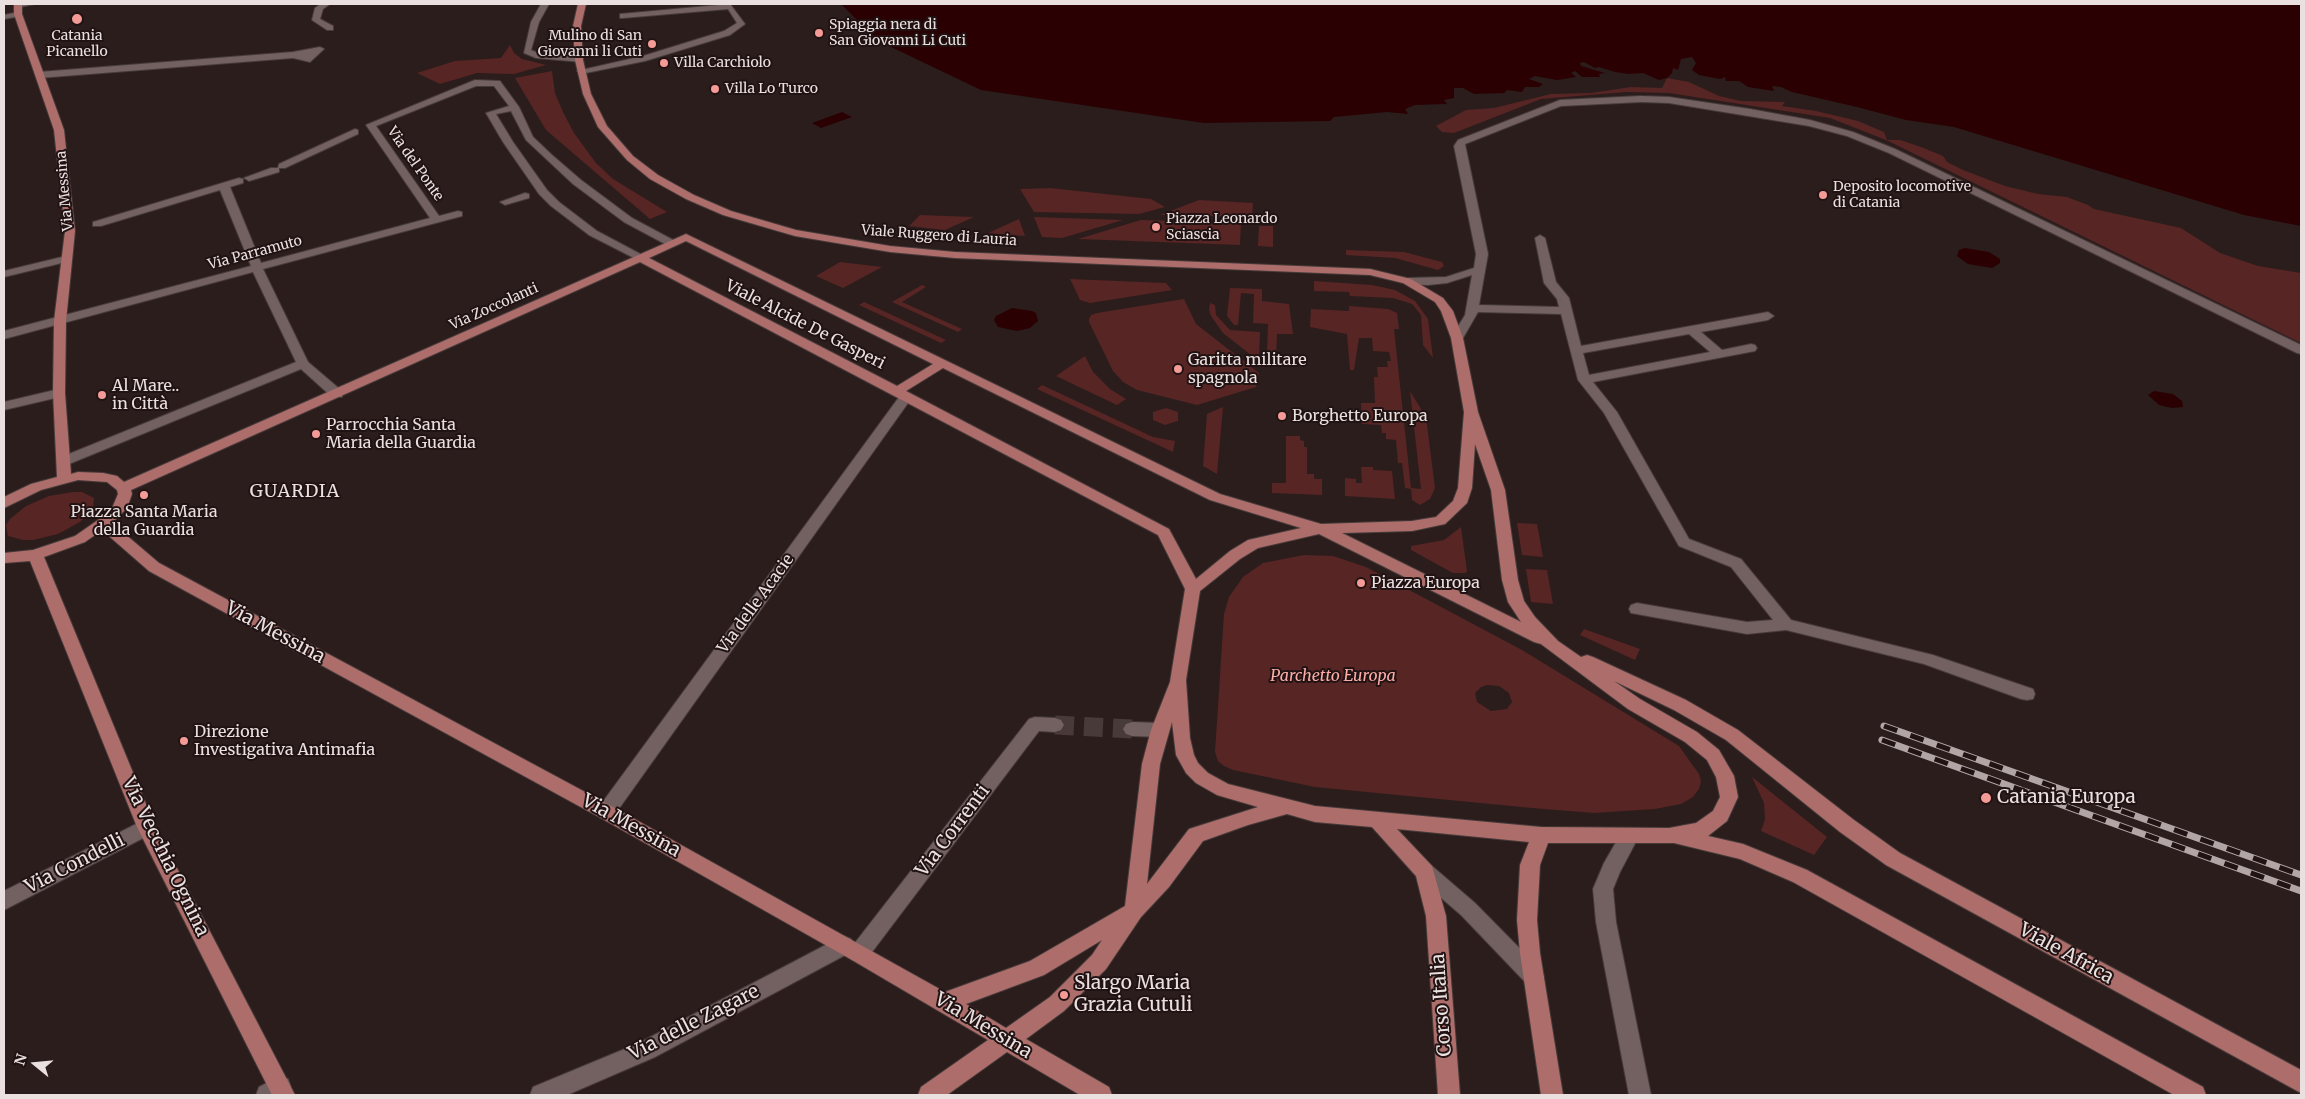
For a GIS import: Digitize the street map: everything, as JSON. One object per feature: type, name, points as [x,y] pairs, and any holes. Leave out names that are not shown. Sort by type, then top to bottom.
[{"type":"main road","name":"Viale Ruggero di Lauria","points":[[582,4],[577,26],[580,66],[584,87],[594,112],[611,138],[630,158],[654,177],[690,197],[727,213],[774,228],[868,246],[955,255],[1314,268],[1370,272],[1407,281],[1439,300],[1447,311],[1457,338],[1471,412]]},
{"type":"main road","name":"Via Messina","points":[[18,8],[59,130],[70,232],[60,321],[58,392],[64,479]]},
{"type":"main road","name":"Via Zoccolanti","points":[[123,488],[686,237]]},
{"type":"main road","name":"Viale Alcide De Gasperi","points":[[686,237],[1215,497],[1322,529]]},
{"type":"main road","name":"Viale Alcide De Gasperi","points":[[640,257],[1164,532],[1193,589]]},
{"type":"main road","points":[[902,394],[943,363]]},
{"type":"main road","points":[[1134,911],[1151,764],[1160,730],[1178,680],[1193,589],[1235,555],[1253,544],[1290,534],[1322,529],[1412,526],[1440,522],[1460,503],[1465,488],[1471,412]]},
{"type":"main road","points":[[1471,412],[1498,490],[1510,580],[1516,602],[1529,621],[1552,645]]},
{"type":"main road","points":[[4,503],[36,487],[64,479],[103,476],[119,483],[125,494],[120,508],[104,524],[65,546],[35,555],[4,558]]},
{"type":"main road","name":"Via Messina","points":[[104,524],[154,567],[606,812],[852,949],[1006,1041],[1102,1095]]},
{"type":"main road","points":[[1178,680],[1181,738],[1186,756],[1192,768],[1202,778],[1223,790],[1284,808],[1315,814],[1541,835],[1669,836],[1701,830],[1720,816],[1728,796],[1725,776],[1713,755],[1691,737],[1634,704],[1552,645],[1322,529]]},
{"type":"main road","name":"Via Vecchia Ognina","points":[[35,555],[146,828],[277,1092]]},
{"type":"main road","name":"Viale Africa","points":[[1552,645],[1680,705],[1732,735],[1836,817],[1893,859],[2301,1082]]},
{"type":"main road","points":[[929,1095],[1058,1004],[1099,962],[1134,911],[1162,881],[1196,835],[1248,817],[1284,808]]},
{"type":"main road","points":[[1377,820],[1425,872]]},
{"type":"main road","points":[[1541,835],[1530,865],[1527,920],[1552,1095]]},
{"type":"main road","points":[[1669,836],[1743,852],[1800,876],[2195,1095]]},
{"type":"main road","name":"Corso Italia","points":[[1425,872],[1436,916],[1449,1095]]},
{"type":"main road","points":[[943,1003],[1037,968],[1134,911]]},
{"type":"street","points":[[4,17],[18,8],[31,4]]},
{"type":"street","points":[[326,4],[319,8],[316,20],[330,28]]},
{"type":"street","points":[[545,4],[535,22],[527,51],[580,66],[645,58],[727,32],[741,24],[728,5],[623,16]]},
{"type":"street","points":[[39,75],[293,55]]},
{"type":"street","name":"Via del Ponte","points":[[437,220],[371,125],[475,83],[497,83],[514,107]]},
{"type":"street","points":[[1457,338],[1474,308],[1478,270],[1482,254],[1459,146],[1461,142],[1560,103],[1641,99],[1669,100],[1810,123],[1873,143],[2300,350]]},
{"type":"street","points":[[514,107],[529,138],[577,182],[628,220],[671,243]]},
{"type":"street","name":"Viale Alcide De Gasperi","points":[[514,107],[491,114],[543,192],[555,204],[593,233],[640,257]]},
{"type":"street","points":[[97,224],[279,168],[356,132]]},
{"type":"street","points":[[224,186],[257,268],[301,361],[337,394]]},
{"type":"street","points":[[506,202],[525,196]]},
{"type":"street","name":"Via Parramuto","points":[[4,335],[458,214]]},
{"type":"street","points":[[1540,238],[1550,283],[1563,298],[1584,380],[1610,412],[1684,542],[1736,563],[1786,624]]},
{"type":"street","points":[[4,274],[66,259]]},
{"type":"street","points":[[1407,281],[1428,282],[1447,280],[1478,270]]},
{"type":"street","points":[[1474,308],[1567,311]]},
{"type":"street","points":[[1576,350],[1768,316]]},
{"type":"street","points":[[1691,329],[1720,354]]},
{"type":"street","points":[[1584,380],[1751,348]]},
{"type":"street","points":[[64,462],[301,361]]},
{"type":"street","points":[[4,406],[58,392]]},
{"type":"street","name":"Via delle Acacie","points":[[606,812],[902,394]]},
{"type":"street","points":[[1637,609],[1747,628],[1786,624],[1927,659],[2027,694]]},
{"type":"street","name":"Via Correnti","points":[[852,949],[1035,724],[1055,724]]},
{"type":"street","points":[[1132,729],[1160,730]]},
{"type":"street","name":"Via Condelli","points":[[4,901],[146,828]]},
{"type":"street","points":[[1630,836],[1611,869],[1603,889],[1606,922],[1640,1095]]},
{"type":"street","points":[[1425,872],[1468,909],[1534,977]]},
{"type":"street","name":"Via delle Zagare","points":[[541,1095],[647,1050],[852,949]]},
{"type":"green space","points":[[510,45],[514,53],[522,59],[546,65],[514,74],[477,73],[440,84],[417,73],[455,61],[501,58]]},
{"type":"green space","points":[[552,71],[555,93],[563,112],[574,133],[596,163],[613,179],[667,212],[650,219],[546,130],[515,78]]},
{"type":"green space","points":[[1667,78],[1689,82],[1719,96],[1741,101],[1785,102],[1782,106],[1816,111],[1858,121],[1884,132],[1887,140],[1900,140],[1921,147],[1943,156],[1947,162],[1963,170],[2005,186],[2038,194],[2067,197],[2094,209],[2181,228],[2220,253],[2258,266],[2301,273],[2301,343],[1886,140],[1830,118],[1669,93],[1626,92],[1541,99],[1454,133],[1442,132],[1436,126],[1466,110],[1494,108],[1551,94],[1591,93],[1631,87],[1662,88]]},
{"type":"green space","points":[[1050,188],[1151,199],[1165,207],[1139,214],[1034,212],[1020,189]]},
{"type":"green space","points":[[1199,200],[1253,203],[1252,217],[1160,215]]},
{"type":"green space","points":[[920,215],[974,217],[945,230],[909,226]]},
{"type":"green space","points":[[1034,217],[1123,220],[1062,238],[1042,237]]},
{"type":"green space","points":[[1019,219],[1025,236],[988,233]]},
{"type":"green space","points":[[1141,220],[1241,223],[1240,245],[1078,239]]},
{"type":"green space","points":[[1259,226],[1273,226],[1273,247],[1258,246]]},
{"type":"green space","points":[[1346,250],[1404,252],[1442,262],[1444,266],[1438,270],[1395,258],[1346,255]]},
{"type":"green space","points":[[840,262],[882,267],[843,288],[816,276]]},
{"type":"green space","points":[[1070,279],[1166,283],[1172,290],[1090,303],[1080,300]]},
{"type":"green space","points":[[1314,281],[1372,285],[1395,290],[1415,301],[1428,319],[1433,358],[1423,345],[1421,315],[1412,304],[1393,298],[1350,296],[1349,292],[1314,291]]},
{"type":"green space","points":[[922,285],[926,287],[902,302],[962,329],[958,332],[892,302]]},
{"type":"green space","points":[[1230,288],[1262,289],[1262,301],[1289,304],[1293,334],[1277,334],[1276,357],[1267,356],[1268,324],[1253,323],[1254,294],[1241,293],[1238,325],[1234,325],[1227,316]]},
{"type":"green space","points":[[1184,299],[1196,324],[1259,373],[1256,387],[1197,405],[1137,390],[1123,382],[1113,371],[1089,322],[1091,315]]},
{"type":"green space","points":[[864,302],[946,340],[941,343],[859,305]]},
{"type":"green space","points":[[1210,303],[1215,305],[1216,315],[1230,330],[1260,332],[1259,356],[1251,355],[1223,333],[1211,316],[1209,310]]},
{"type":"green space","points":[[1349,306],[1388,309],[1397,313],[1399,329],[1394,329],[1411,488],[1421,489],[1410,391],[1426,417],[1435,488],[1430,499],[1420,505],[1412,500],[1411,489],[1405,488],[1402,463],[1398,463],[1396,440],[1386,439],[1386,433],[1382,433],[1381,425],[1362,424],[1361,403],[1375,403],[1374,377],[1378,377],[1377,367],[1388,367],[1387,361],[1391,361],[1389,352],[1373,351],[1372,338],[1359,338],[1354,370],[1350,370],[1347,334],[1310,327],[1311,309],[1349,311]]},
{"type":"green space","points":[[1085,356],[1093,372],[1110,389],[1126,399],[1117,405],[1056,376]]},
{"type":"green space","points":[[1042,385],[1153,437],[1175,441],[1173,452],[1037,389]]},
{"type":"green space","points":[[1223,407],[1217,474],[1203,466],[1207,414]]},
{"type":"green space","points":[[1166,408],[1178,412],[1178,421],[1165,425],[1153,420],[1153,412]]},
{"type":"green space","points":[[1286,436],[1300,436],[1300,440],[1304,441],[1304,447],[1307,447],[1307,474],[1314,474],[1314,479],[1322,479],[1322,495],[1272,493],[1272,483],[1286,483]]},
{"type":"green space","points":[[1361,467],[1373,467],[1373,470],[1392,471],[1395,499],[1345,496],[1345,478],[1356,479],[1356,483],[1362,483]]},
{"type":"green space","points":[[82,492],[94,498],[93,509],[80,522],[58,534],[33,540],[23,540],[8,536],[6,525],[10,519],[26,506],[49,496]]},
{"type":"green space","points":[[1517,523],[1537,524],[1543,557],[1522,555]]},
{"type":"green space","points":[[1461,527],[1467,571],[1465,573],[1453,573],[1411,550],[1411,546],[1444,540]]},
{"type":"green space","name":"Parchetto Europa","points":[[1304,555],[1333,556],[1366,567],[1522,650],[1679,746],[1699,774],[1701,781],[1699,789],[1693,797],[1681,804],[1655,809],[1594,813],[1315,787],[1233,770],[1224,766],[1218,761],[1215,752],[1224,614],[1229,597],[1243,577],[1263,563]],"holes":[[[1487,685],[1499,686],[1509,693],[1512,702],[1507,709],[1491,711],[1477,702],[1475,693],[1481,687]]]},
{"type":"green space","points":[[1526,569],[1547,570],[1553,604],[1531,602]]},
{"type":"green space","points":[[1584,629],[1640,649],[1635,660],[1580,635]]},
{"type":"green space","points":[[1752,777],[1827,837],[1814,855],[1761,831],[1765,819],[1764,803]]},
{"type":"shaded area","points":[[841,4],[2301,4],[2301,226],[2244,215],[1954,127],[1906,120],[1792,92],[1781,87],[1772,86],[1774,91],[1748,87],[1739,81],[1726,81],[1725,77],[1720,79],[1699,75],[1692,70],[1696,63],[1692,57],[1681,59],[1678,70],[1673,68],[1672,73],[1667,78],[1659,80],[1643,73],[1629,74],[1599,67],[1595,68],[1584,62],[1580,63],[1581,66],[1605,73],[1599,74],[1600,77],[1582,77],[1575,71],[1571,73],[1576,77],[1557,80],[1535,76],[1529,79],[1543,84],[1539,87],[1525,87],[1522,92],[1507,90],[1504,93],[1474,94],[1463,88],[1454,88],[1454,98],[1444,100],[1447,104],[1415,105],[1405,109],[1408,114],[1387,112],[1334,117],[1330,121],[1204,123],[981,90],[887,45],[869,32]]},
{"type":"shaded area","points":[[842,112],[852,117],[821,128],[812,123]]},
{"type":"shaded area","points":[[1965,248],[1989,252],[2000,259],[2000,263],[1992,268],[1968,264],[1957,256],[1959,250]]},
{"type":"shaded area","points":[[1012,308],[1036,313],[1038,321],[1030,328],[1017,331],[998,327],[994,320],[996,316]]},
{"type":"shaded area","points":[[2154,391],[2173,394],[2182,401],[2183,407],[2172,408],[2159,405],[2148,395]]},
{"type":"tunnel","points":[[1055,725],[1132,729]]},
{"type":"railway","points":[[1884,726],[2301,875]]},
{"type":"railway","points":[[1882,740],[2301,891]]},
{"type":"place","name":"Catania Picanello","points":[[77,19]]},
{"type":"place","name":"Spiaggia nera di San Giovanni Li Cuti","points":[[819,33]]},
{"type":"place","name":"Mulino di San Giovanni li Cuti","points":[[652,44]]},
{"type":"place","name":"Villa Carchiolo","points":[[664,63]]},
{"type":"place","name":"Villa Lo Turco","points":[[715,89]]},
{"type":"place","name":"Deposito locomotive di Catania","points":[[1823,195]]},
{"type":"place","name":"Piazza Leonardo Sciascia","points":[[1156,227]]},
{"type":"place","name":"Garitta militare spagnola","points":[[1178,369]]},
{"type":"place","name":"Al Mare.. in Città","points":[[102,395]]},
{"type":"place","name":"Borghetto Europa","points":[[1282,416]]},
{"type":"place","name":"Parrocchia Santa Maria della Guardia","points":[[316,434]]},
{"type":"place","name":"Piazza Santa Maria della Guardia","points":[[144,495]]},
{"type":"place","name":"Piazza Europa","points":[[1361,583]]},
{"type":"place","name":"Direzione Investigativa Antimafia","points":[[184,741]]},
{"type":"place","name":"Catania Europa","points":[[1986,798]]},
{"type":"place","name":"Slargo Maria Grazia Cutuli","points":[[1064,995]]},
{"type":"district","name":"GUARDIA","points":[[295,492]]}]
